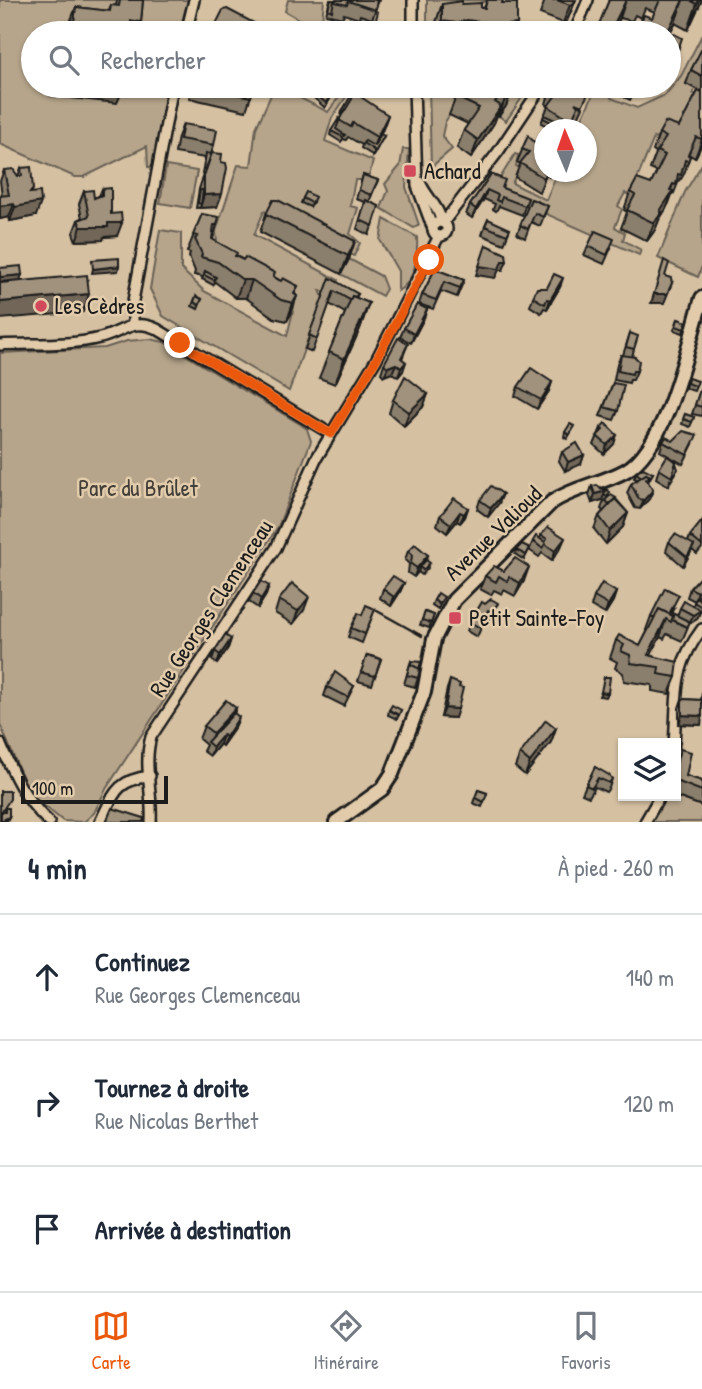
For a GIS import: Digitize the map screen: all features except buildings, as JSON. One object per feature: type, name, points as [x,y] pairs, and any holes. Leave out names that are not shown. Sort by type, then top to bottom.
[{"type":"main road","name":"Avenue Valioud","points":[[336,822],[382,789],[392,774],[424,692],[434,639],[454,600],[552,502],[568,492],[626,470],[648,450],[663,423],[702,298]]},
{"type":"street","points":[[189,21],[194,0]]},
{"type":"street","points":[[413,0],[413,21]]},
{"type":"street","points":[[579,21],[588,0]]},
{"type":"street","points":[[133,323],[133,301],[171,98]]},
{"type":"street","points":[[415,98],[420,201],[436,233]]},
{"type":"street","points":[[417,173],[427,198],[441,215],[442,223],[450,218],[534,98]]},
{"type":"street","name":"Rue Georges Clemenceau","points":[[151,822],[147,757],[151,737],[275,548],[316,459],[376,360],[436,233],[447,230],[442,223]]},
{"type":"street","points":[[0,345],[93,340],[133,323],[157,329],[331,434]]},
{"type":"street","points":[[674,738],[676,682],[684,657],[702,629]]},
{"type":"street","points":[[0,743],[20,789],[43,820]]},
{"type":"street","points":[[100,822],[117,788],[133,778],[150,776]]},
{"type":"street","points":[[645,822],[657,801]]},
{"type":"green space","points":[[0,0],[188,0],[182,21],[21,21],[21,98],[166,98],[155,166],[148,167],[147,146],[84,177],[75,177],[0,144]]},
{"type":"green space","points":[[288,0],[324,0],[322,21],[299,21],[285,11]]},
{"type":"green space","points":[[427,0],[488,0],[438,21],[427,21]]},
{"type":"green space","points":[[702,35],[702,66],[686,83],[695,89],[693,93],[702,98],[673,145],[654,138],[630,196],[625,193],[618,206],[622,209],[615,227],[625,233],[623,240],[641,250],[639,255],[510,198],[495,186],[515,154],[518,155],[516,166],[520,168],[512,183],[546,200],[554,182],[597,182],[597,119],[582,119],[591,98],[611,98],[637,108],[659,98],[681,98],[681,76]]},
{"type":"green space","points":[[270,98],[300,98],[328,112],[338,98],[345,98],[332,118],[325,141],[373,161],[368,180],[355,180],[350,206],[358,208],[350,234],[360,243],[354,256],[264,211],[254,235],[338,280],[332,295],[320,290],[323,297],[289,391],[163,316],[150,289],[160,230],[181,233],[181,269],[204,291],[287,336],[294,307],[292,302],[218,255],[216,231],[238,165],[251,166],[256,128]]},
{"type":"green space","points":[[429,98],[461,98],[445,122],[442,136],[452,149],[431,167]]},
{"type":"green space","points":[[488,98],[522,98],[506,121],[499,116],[506,106]]},
{"type":"green space","points":[[403,149],[409,149],[406,187],[419,225],[414,228],[381,208],[388,191],[385,184],[400,166]]},
{"type":"green space","points":[[702,164],[702,266],[698,277],[658,258],[685,192]]},
{"type":"green space","points":[[166,166],[197,171],[190,208],[160,203]]},
{"type":"green space","points":[[384,219],[417,237],[412,274],[409,281],[398,291],[398,271],[380,240]]},
{"type":"green space","points":[[349,259],[381,276],[386,289],[382,296],[341,274]]},
{"type":"green space","name":"Parc du Brûlet","points":[[150,339],[164,342],[300,424],[307,429],[311,441],[278,527],[106,789],[94,813],[84,822],[63,821],[36,799],[26,786],[0,724],[0,353],[105,348],[127,341]]},
{"type":"green space","points":[[681,798],[702,806],[702,822],[650,822],[661,801],[681,801]]},
{"type":"railway","points":[[370,607],[422,636]]},
{"type":"place","name":"Achard","points":[[410,171]]},
{"type":"place","name":"Les Cèdres","points":[[41,306]]},
{"type":"place","name":"Petit Sainte-Foy","points":[[455,618]]},
{"type":"route","points":[[180,343],[331,434],[376,360],[429,260]]}]
